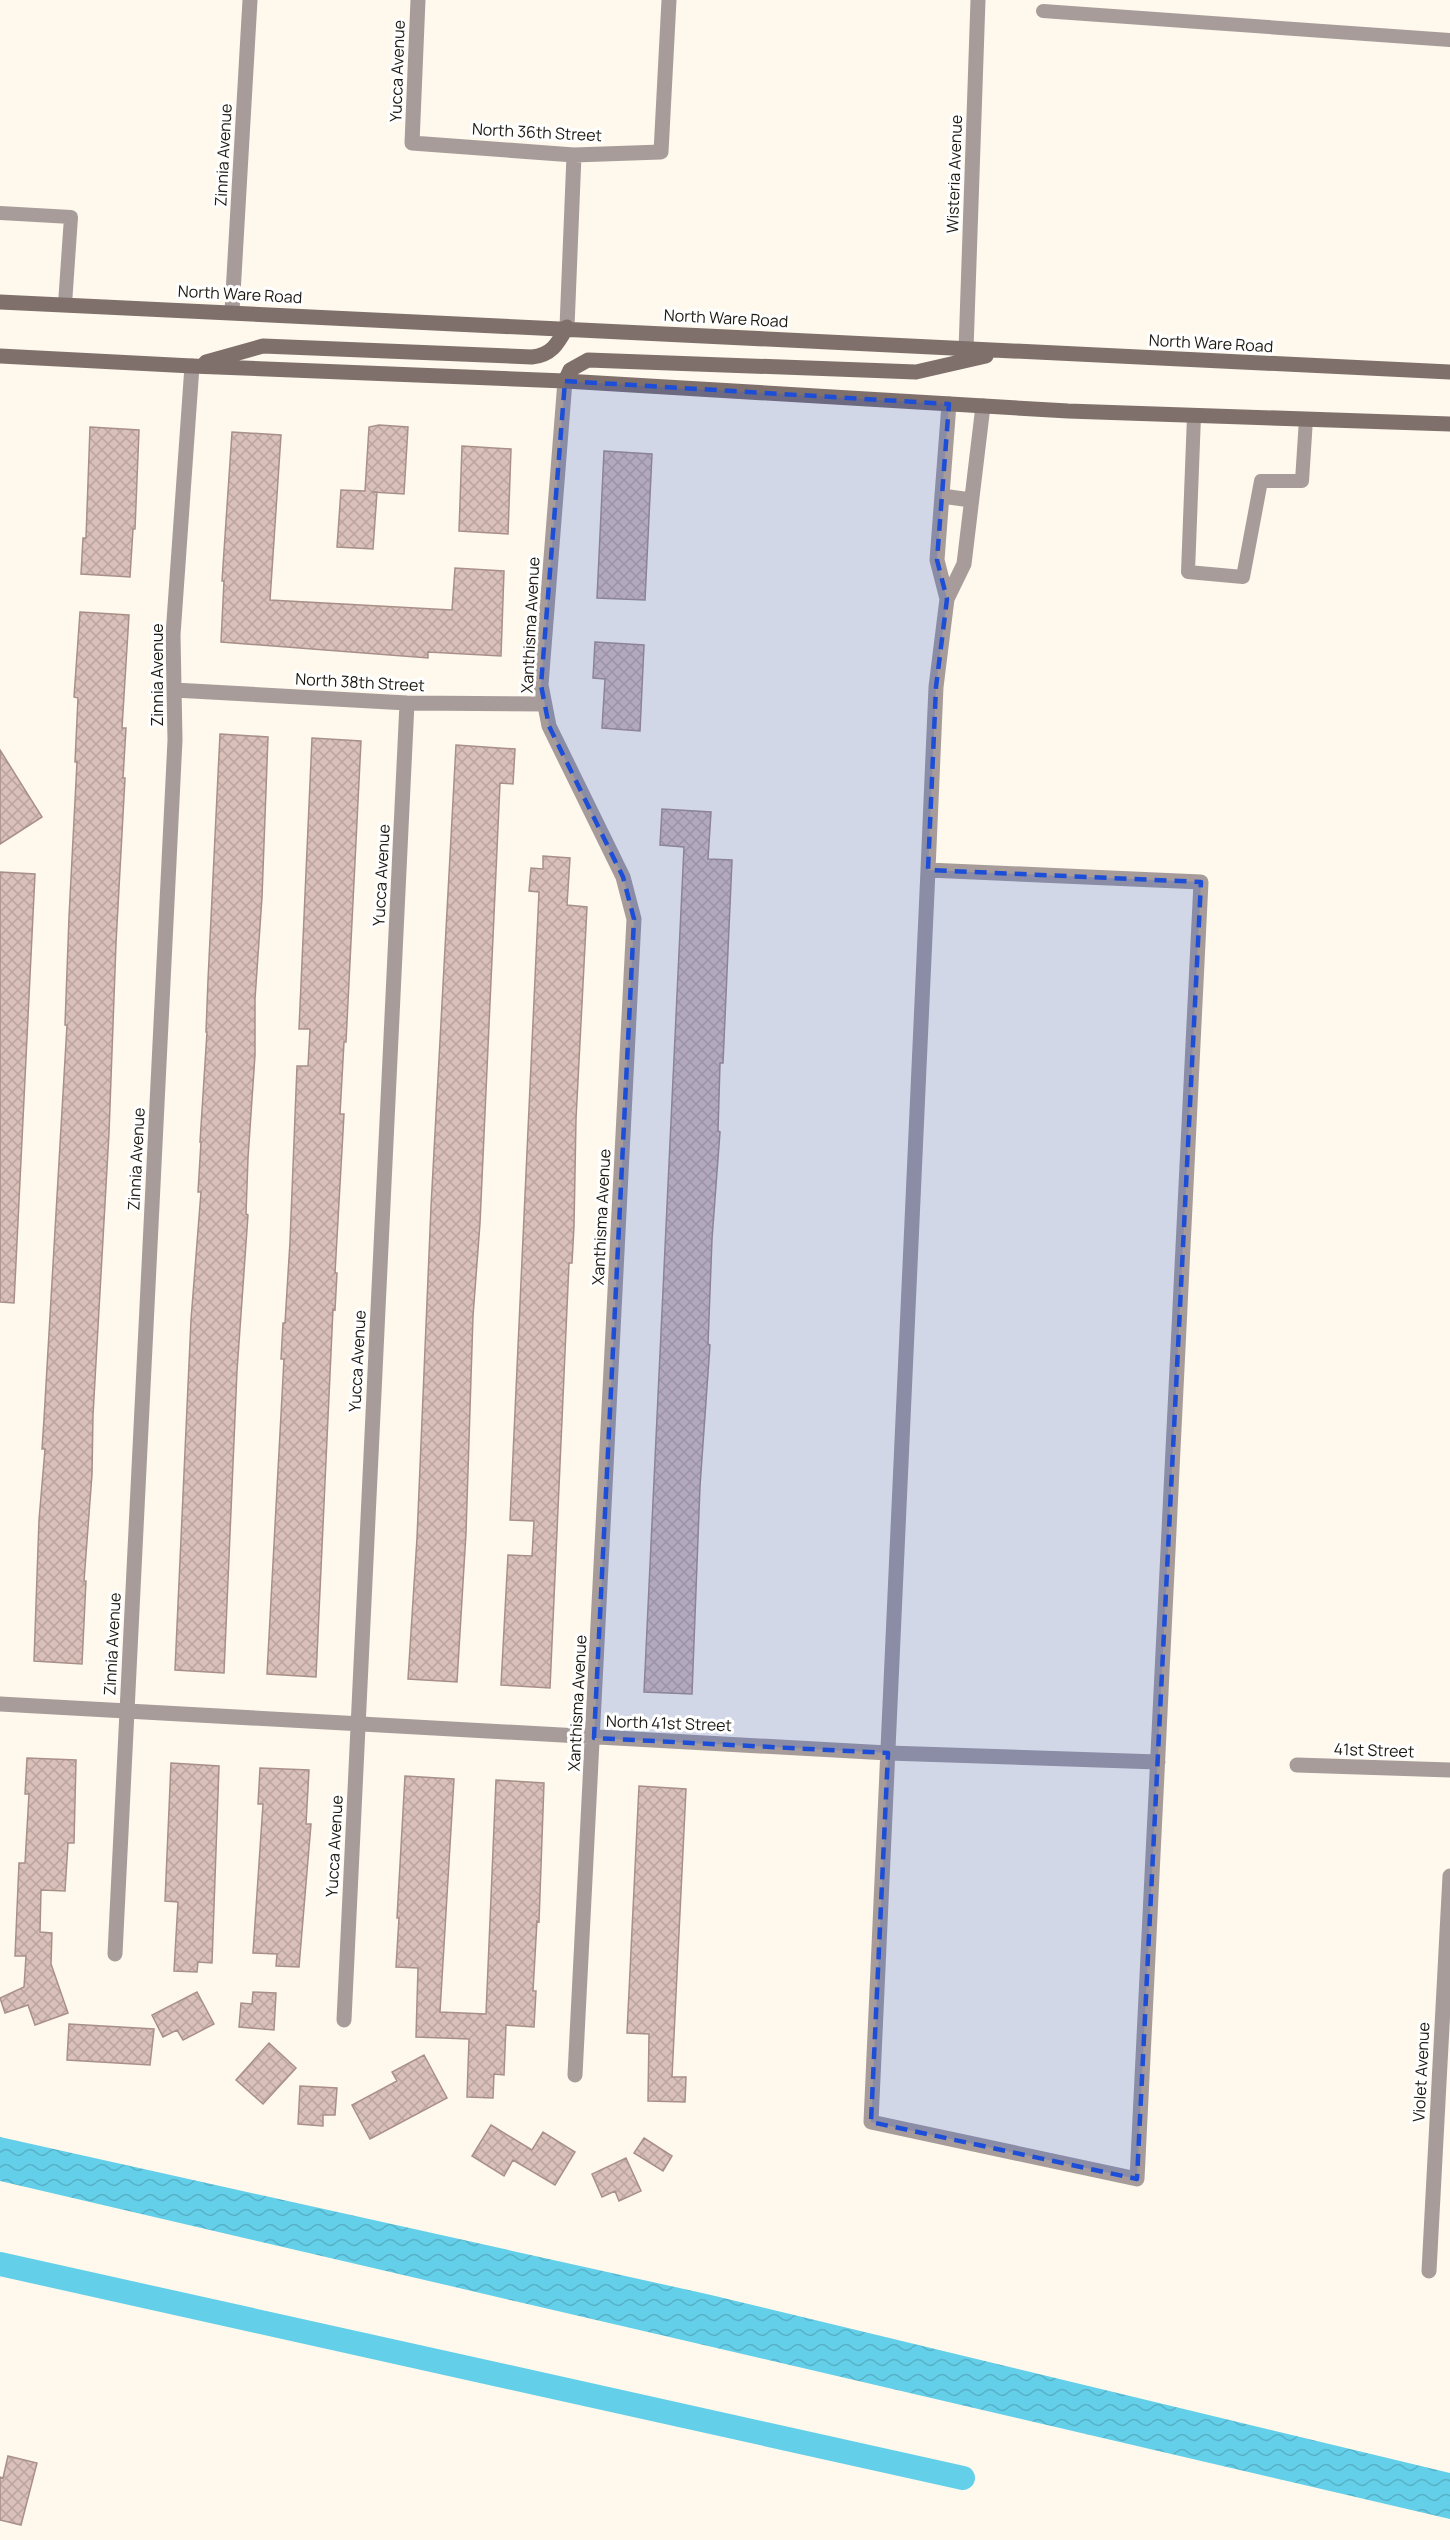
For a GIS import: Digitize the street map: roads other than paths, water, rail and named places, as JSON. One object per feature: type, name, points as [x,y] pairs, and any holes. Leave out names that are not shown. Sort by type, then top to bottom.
[{"type":"main road","name":"North Ware Road","points":[[0,302],[567,327],[966,350],[1450,372]]},
{"type":"main road","points":[[192,366],[263,346],[543,356],[555,349],[567,327]]},
{"type":"main road","points":[[566,381],[570,369],[588,360],[916,372],[1006,352]]},
{"type":"main road","points":[[0,356],[566,381],[1194,416],[1450,424]]},
{"type":"street","name":"Zinnia Avenue","points":[[232,312],[250,0]]},
{"type":"street","name":"Yucca Avenue","points":[[412,143],[418,0]]},
{"type":"street","name":"North 36th Street","points":[[412,143],[574,155],[661,152],[669,0]]},
{"type":"street","name":"Wisteria Avenue","points":[[966,350],[978,0]]},
{"type":"street","points":[[567,327],[574,155]]},
{"type":"street","name":"Zinnia Avenue","points":[[115,1954],[174,764],[173,636],[192,366]]},
{"type":"street","name":"Xanthisma Avenue","points":[[566,381],[541,685],[549,726],[623,877],[634,920],[575,2075]]},
{"type":"street","points":[[947,600],[937,560],[949,404]]},
{"type":"street","points":[[928,870],[1201,882],[1137,2178],[871,2122],[936,687],[947,600],[964,564],[983,406]]},
{"type":"street","points":[[942,496],[971,500]]},
{"type":"street","name":"North 38th Street","points":[[174,690],[407,703],[544,704]]},
{"type":"street","name":"Yucca Avenue","points":[[344,2020],[407,703]]},
{"type":"street","name":"North 41st Street","points":[[0,1704],[888,1753],[1158,1762]]},
{"type":"street","name":"41st Street","points":[[1297,1765],[1450,1770]]},
{"type":"street","name":"Violet Avenue","points":[[1429,2271],[1450,1876]]},
{"type":"lane","points":[[1043,11],[1450,40]]},
{"type":"lane","points":[[0,213],[71,217],[65,304]]},
{"type":"lane","points":[[1194,416],[1188,572],[1244,577],[1262,481],[1302,481],[1306,419]]},
{"type":"water","points":[[0,2137],[711,2295],[1450,2473],[1450,2519],[0,2181]]},
{"type":"waterway","points":[[0,2264],[963,2478]]}]
